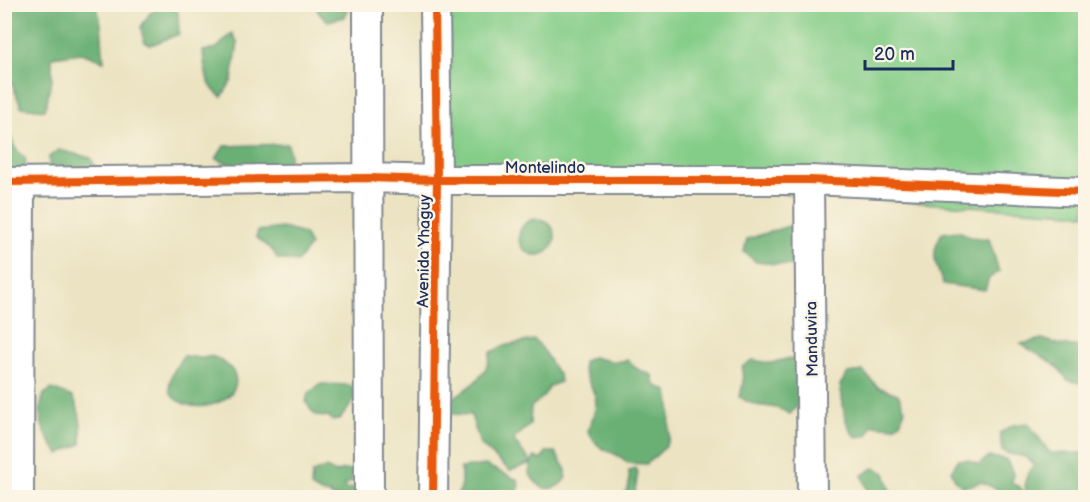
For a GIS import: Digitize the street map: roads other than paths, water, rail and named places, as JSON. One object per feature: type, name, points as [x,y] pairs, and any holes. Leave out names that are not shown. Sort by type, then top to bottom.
[{"type":"street","points":[[368,4],[369,498]]},
{"type":"street","name":"Avenida Yhaguy","points":[[433,498],[437,180],[435,4]]},
{"type":"street","name":"Montelindo","points":[[12,182],[368,178],[809,180],[1086,192]]},
{"type":"street","name":"Manduvira","points":[[809,180],[812,498]]},
{"type":"street","points":[[12,182],[19,498]]}]
